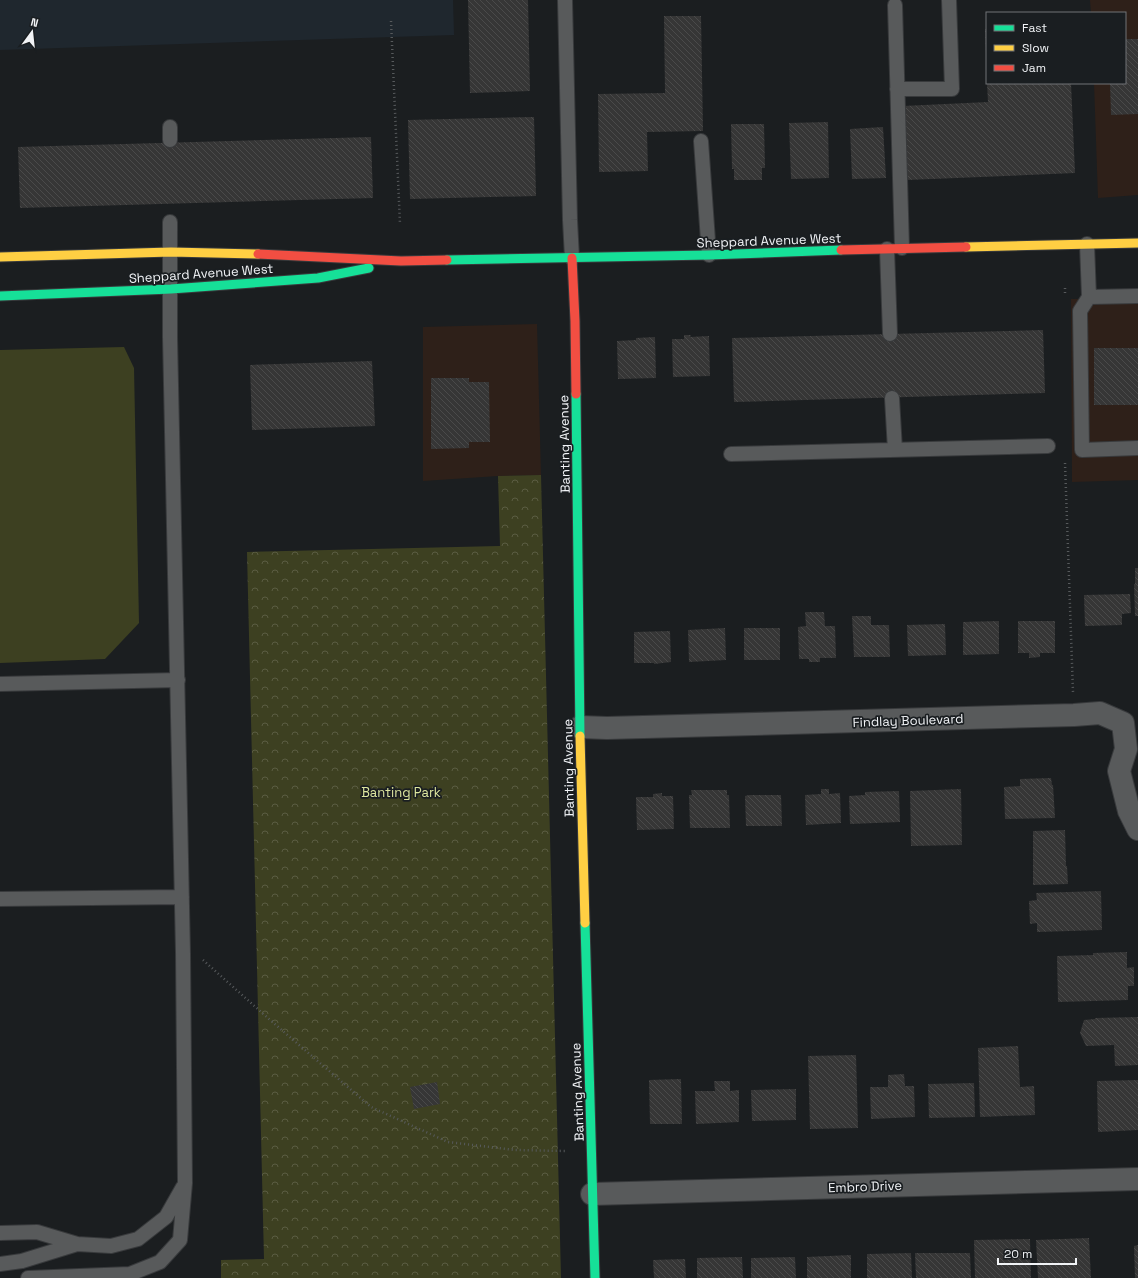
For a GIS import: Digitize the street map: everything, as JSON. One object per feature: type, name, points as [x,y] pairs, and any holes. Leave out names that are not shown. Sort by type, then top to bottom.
[{"type":"main road","name":"Sheppard Avenue West","points":[[0,257],[171,252],[292,255],[401,262],[709,255],[1138,242]]},
{"type":"main road","name":"Banting Avenue","points":[[572,258],[575,321],[580,727],[595,1278]]},
{"type":"main road","name":"Sheppard Avenue West","points":[[0,296],[171,289],[318,278],[401,262]]},
{"type":"street","name":"Findlay Boulevard","points":[[580,727],[607,728],[1074,715],[1100,713],[1123,723],[1126,749],[1119,771],[1129,811],[1138,829]]},
{"type":"street","name":"Embro Drive","points":[[592,1194],[1138,1179]]},
{"type":"lane","points":[[565,0],[569,212],[572,258]]},
{"type":"lane","points":[[897,89],[952,89],[949,0]]},
{"type":"lane","points":[[895,5],[902,248]]},
{"type":"lane","points":[[701,141],[709,255]]},
{"type":"lane","points":[[28,1278],[130,1274],[160,1262],[180,1240],[185,1183],[183,941],[170,337],[170,222]]},
{"type":"lane","points":[[1086,244],[1089,297],[1080,311],[1082,450],[1138,448]]},
{"type":"lane","points":[[887,249],[890,334]]},
{"type":"lane","points":[[1089,297],[1138,296]]},
{"type":"lane","points":[[892,398],[895,450]]},
{"type":"lane","points":[[731,454],[1048,446]]},
{"type":"lane","points":[[0,684],[178,680]]},
{"type":"lane","points":[[0,899],[182,897]]},
{"type":"lane","points":[[0,1233],[37,1232],[77,1244],[111,1246],[138,1239],[166,1217],[185,1183]]},
{"type":"lane","points":[[0,1264],[22,1261],[77,1244]]},
{"type":"path","points":[[391,21],[400,224]]},
{"type":"path","points":[[1065,288],[1065,304]]},
{"type":"path","points":[[1065,459],[1074,715]]},
{"type":"path","points":[[183,941],[269,1019],[371,1107],[448,1142],[515,1150],[573,1151]]},
{"type":"shaded area","points":[[0,0],[453,0],[454,35],[0,50]]},
{"type":"shaded area","points":[[1090,0],[1138,0],[1138,195],[1098,198],[1094,84],[1126,84],[1126,12],[1091,12]]},
{"type":"shaded area","points":[[1138,298],[1138,480],[1072,482],[1071,299]]},
{"type":"shaded area","points":[[537,324],[541,475],[423,481],[423,327]]},
{"type":"green space","points":[[124,347],[134,368],[139,623],[105,659],[0,663],[0,350]]},
{"type":"green space","name":"Banting Park","points":[[541,475],[561,1278],[221,1278],[221,1260],[264,1259],[247,552],[500,546],[498,476]]},
{"type":"building","points":[[468,0],[528,0],[530,91],[470,93]]},
{"type":"building","points":[[664,16],[701,16],[703,131],[647,132],[648,171],[599,172],[598,94],[665,93]]},
{"type":"building","points":[[985,29],[986,29],[986,53]]},
{"type":"building","points":[[1126,39],[1138,39],[1138,114],[1111,115],[1110,84],[1126,84]]},
{"type":"building","points":[[987,84],[1071,84],[1075,173],[907,180],[903,106],[988,102]]},
{"type":"building","points":[[534,117],[536,196],[410,199],[408,120]]},
{"type":"building","points":[[828,122],[829,178],[791,179],[789,123]]},
{"type":"building","points":[[731,124],[764,124],[765,168],[762,168],[762,180],[734,180],[734,169],[732,169]]},
{"type":"building","points":[[883,127],[886,178],[852,179],[850,129]]},
{"type":"building","points":[[371,137],[373,198],[20,208],[18,147]]},
{"type":"building","points":[[1043,330],[1045,393],[734,402],[732,338]]},
{"type":"building","points":[[684,335],[691,335],[690,337],[709,336],[710,376],[673,377],[672,339],[684,339]]},
{"type":"building","points":[[655,337],[656,378],[618,379],[617,341]]},
{"type":"building","points":[[1094,348],[1138,348],[1138,405],[1094,405]]},
{"type":"building","points":[[372,361],[375,426],[252,430],[250,365]]},
{"type":"building","points":[[431,378],[469,378],[469,382],[489,382],[490,442],[469,442],[469,448],[431,449]]},
{"type":"building","points":[[1135,568],[1138,568],[1138,616],[1135,616]]},
{"type":"building","points":[[1130,594],[1131,613],[1122,614],[1122,625],[1085,626],[1084,595]]},
{"type":"building","points":[[805,612],[824,612],[825,626],[835,626],[836,658],[820,658],[820,662],[809,662],[809,659],[799,659],[798,627],[806,626]]},
{"type":"building","points":[[852,616],[871,616],[871,625],[889,625],[890,657],[854,657]]},
{"type":"building","points":[[999,621],[999,654],[963,655],[963,622]]},
{"type":"building","points":[[1018,621],[1055,621],[1055,653],[1040,653],[1040,657],[1029,658],[1029,653],[1018,653]]},
{"type":"building","points":[[945,624],[946,655],[908,656],[907,625]]},
{"type":"building","points":[[725,628],[726,660],[689,662],[688,630]]},
{"type":"building","points":[[744,628],[780,628],[780,660],[744,660]]},
{"type":"building","points":[[670,631],[671,662],[654,664],[634,663],[634,632]]},
{"type":"building","points":[[1051,778],[1053,785],[1055,818],[1005,819],[1004,787],[1020,786],[1020,779]]},
{"type":"building","points":[[821,789],[829,789],[829,794],[840,793],[841,823],[806,825],[805,795],[821,794]]},
{"type":"building","points":[[961,789],[962,845],[911,846],[910,791]]},
{"type":"building","points":[[691,790],[727,790],[727,795],[729,795],[730,828],[690,828],[689,795],[692,795]]},
{"type":"building","points":[[899,791],[900,822],[850,824],[849,796],[865,795],[865,792]]},
{"type":"building","points":[[662,793],[662,796],[673,796],[674,829],[637,830],[636,797],[653,797],[653,794]]},
{"type":"building","points":[[781,795],[782,826],[746,826],[745,796]]},
{"type":"building","points":[[1065,830],[1068,884],[1033,885],[1033,831]]},
{"type":"building","points":[[1101,891],[1102,930],[1037,932],[1037,923],[1030,924],[1029,901],[1037,900],[1036,893]]},
{"type":"building","points":[[1127,952],[1127,968],[1134,967],[1134,986],[1128,986],[1128,1000],[1058,1002],[1057,956]]},
{"type":"building","points":[[1138,1017],[1138,1065],[1115,1066],[1114,1045],[1086,1046],[1080,1033],[1084,1020],[1095,1018]]},
{"type":"building","points":[[1018,1046],[1020,1087],[1034,1086],[1035,1115],[980,1117],[978,1048]]},
{"type":"building","points":[[856,1055],[858,1128],[810,1129],[808,1056]]},
{"type":"building","points":[[904,1074],[905,1086],[914,1086],[915,1117],[871,1119],[870,1087],[888,1087],[888,1075]]},
{"type":"building","points":[[681,1079],[682,1124],[650,1124],[649,1080]]},
{"type":"building","points":[[1138,1080],[1138,1130],[1098,1132],[1097,1081]]},
{"type":"building","points":[[714,1081],[730,1081],[730,1091],[739,1090],[739,1122],[696,1124],[695,1091],[715,1091]]},
{"type":"building","points":[[437,1082],[440,1104],[414,1109],[410,1087]]},
{"type":"building","points":[[974,1083],[975,1117],[929,1118],[928,1084]]},
{"type":"building","points":[[796,1089],[796,1120],[752,1121],[751,1090]]},
{"type":"building","points":[[1089,1238],[1091,1278],[1038,1278],[1036,1240]]},
{"type":"building","points":[[1030,1239],[1031,1278],[975,1278],[974,1240]]},
{"type":"building","points":[[1138,1245],[1138,1278],[1135,1278],[1134,1246]]},
{"type":"building","points":[[911,1253],[912,1278],[867,1278],[867,1254]]},
{"type":"building","points":[[915,1253],[970,1253],[971,1278],[916,1278]]},
{"type":"building","points":[[851,1255],[851,1278],[807,1278],[807,1257]]},
{"type":"building","points":[[742,1257],[743,1278],[697,1278],[697,1258]]},
{"type":"building","points":[[795,1257],[796,1278],[751,1278],[751,1258]]},
{"type":"building","points":[[685,1259],[686,1278],[654,1278],[653,1260]]},
{"type":"traffic: fast","points":[[447,260],[709,255],[841,250]]},
{"type":"traffic: fast","points":[[0,296],[171,289],[318,278],[369,268]]},
{"type":"traffic: fast","points":[[576,394],[580,736]]},
{"type":"traffic: fast","points":[[585,923],[595,1278]]},
{"type":"traffic: slow","points":[[966,247],[1138,243]]},
{"type":"traffic: slow","points":[[0,257],[171,252],[258,254]]},
{"type":"traffic: slow","points":[[580,736],[585,923]]},
{"type":"traffic: jam","points":[[841,250],[966,247]]},
{"type":"traffic: jam","points":[[258,254],[401,261],[447,260]]},
{"type":"traffic: jam","points":[[572,258],[576,394]]}]
